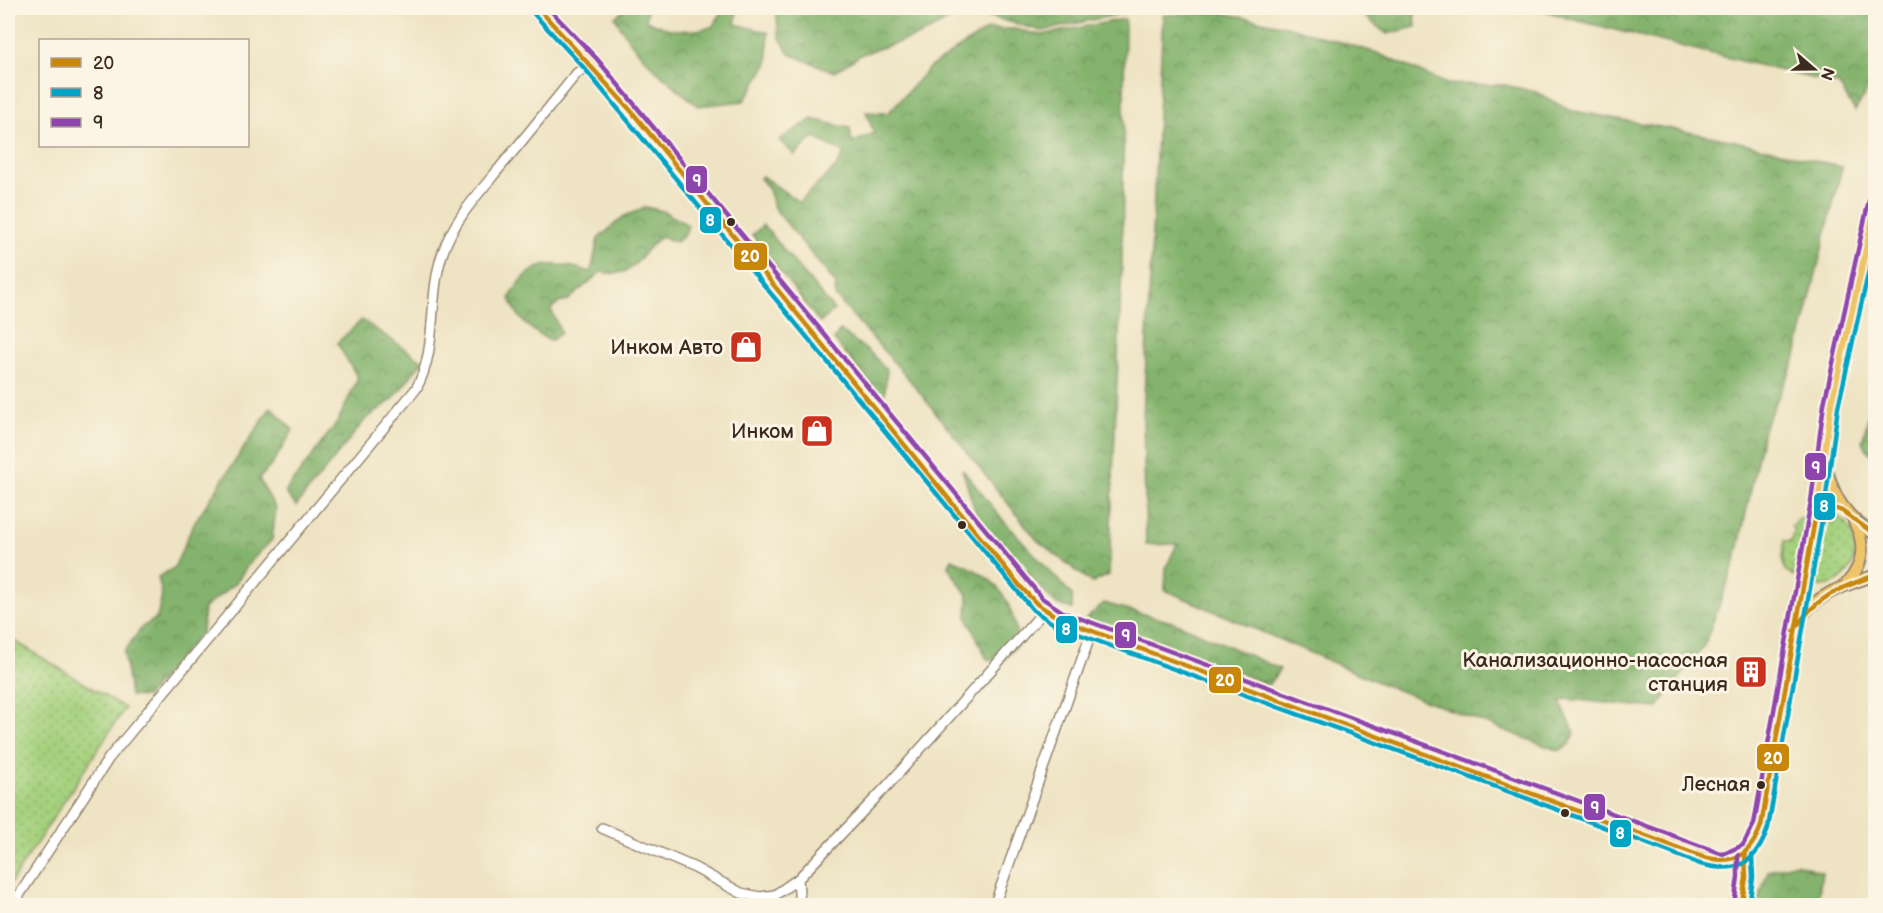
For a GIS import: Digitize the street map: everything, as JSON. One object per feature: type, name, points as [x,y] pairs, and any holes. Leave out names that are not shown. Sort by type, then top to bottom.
[{"type":"main road","points":[[538,8],[591,64],[1021,587],[1045,610],[1092,631],[1375,736],[1533,791],[1702,857],[1723,862],[1746,855],[1757,840],[1761,826],[1793,633],[1818,502],[1831,406],[1875,202]]},
{"type":"main road","points":[[1801,593],[1840,588],[1852,577],[1862,554],[1859,531],[1841,507],[1831,487],[1825,459]]},
{"type":"main road","points":[[1818,502],[1841,507]]},
{"type":"main road","points":[[1852,519],[1875,535]]},
{"type":"main road","points":[[1793,633],[1802,615],[1814,602],[1840,588],[1875,575]]},
{"type":"street","points":[[12,906],[109,758],[416,389],[429,358],[432,296],[438,268],[455,228],[478,195],[577,73],[591,64]]},
{"type":"street","points":[[602,828],[695,868],[741,893],[760,897],[775,895],[798,879],[896,776],[1045,610]]},
{"type":"street","points":[[994,906],[1092,631]]},
{"type":"street","points":[[1741,906],[1746,878],[1746,855]]},
{"type":"street","points":[[798,879],[800,906]]},
{"type":"green space","points":[[627,8],[647,8],[646,20],[663,27],[686,31],[712,27],[725,8],[738,8],[735,24],[768,32],[768,63],[744,101],[698,106],[652,66],[631,43],[615,17]]},
{"type":"green space","points":[[776,8],[972,8],[921,35],[862,54],[834,72],[789,54],[779,36]]},
{"type":"green space","points":[[974,8],[1124,8],[1124,13],[1042,31],[984,15]]},
{"type":"green space","points":[[1362,8],[1395,8],[1415,14],[1416,27],[1387,34],[1360,13]]},
{"type":"green space","points":[[1537,8],[1875,8],[1875,78],[1855,111],[1839,85],[1567,18]]},
{"type":"green space","points":[[1218,12],[1286,26],[1377,53],[1447,84],[1505,85],[1536,92],[1569,110],[1731,140],[1842,167],[1795,360],[1764,428],[1736,560],[1704,646],[1657,708],[1567,699],[1560,702],[1575,733],[1570,744],[1559,751],[1387,686],[1165,590],[1166,568],[1177,544],[1146,545],[1143,418],[1163,15]]},
{"type":"green space","points":[[1125,19],[1122,263],[1109,575],[1092,583],[1037,540],[908,378],[835,296],[836,284],[774,208],[769,189],[760,178],[762,176],[799,202],[836,167],[844,153],[814,137],[795,155],[779,140],[812,119],[850,128],[852,143],[874,133],[866,112],[888,113],[930,67],[988,29],[1015,29],[1041,35]]},
{"type":"green space","points":[[646,207],[663,211],[688,225],[685,235],[676,242],[661,236],[629,269],[613,273],[601,272],[567,301],[558,303],[551,309],[561,333],[550,341],[526,324],[517,313],[510,298],[526,276],[535,269],[554,265],[591,272],[598,239],[623,217]]},
{"type":"green space","points":[[763,225],[834,310],[820,323],[752,235]]},
{"type":"green space","points":[[362,320],[423,361],[393,399],[365,420],[296,506],[285,492],[338,421],[358,378],[337,343]]},
{"type":"green space","points":[[840,330],[872,354],[887,371],[884,399],[834,340]]},
{"type":"green space","points":[[1875,392],[1875,460],[1862,442]]},
{"type":"green space","points":[[271,407],[293,430],[273,463],[259,479],[276,509],[272,540],[250,562],[235,584],[204,608],[202,632],[146,697],[130,696],[124,652],[142,627],[157,618],[162,595],[158,577],[174,568],[194,523]]},
{"type":"green space","points":[[962,469],[1003,520],[1072,595],[1072,609],[1056,604],[978,520]]},
{"type":"green space","points":[[1830,515],[1842,520],[1851,529],[1855,541],[1855,554],[1844,577],[1833,584],[1818,586],[1814,583],[1825,518]]},
{"type":"green space","points":[[1804,517],[1806,520],[1794,576],[1785,570],[1782,558],[1784,541],[1791,542],[1794,529],[1791,527],[1798,519]]},
{"type":"green space","points":[[952,559],[992,582],[1006,600],[1019,643],[1002,662],[987,659],[967,617],[968,596],[948,567]]},
{"type":"green space","points":[[1104,603],[1179,624],[1280,669],[1268,685],[1206,659],[1086,619]]},
{"type":"green space","points":[[8,637],[125,708],[8,887]]},
{"type":"green space","points":[[1796,863],[1822,872],[1818,901],[1815,905],[1757,905],[1768,871]]},
{"type":"transit line","name":"20","points":[[538,8],[632,112],[1021,587],[1037,604],[1060,619],[1703,857],[1724,860],[1732,859],[1746,851],[1752,845],[1761,826],[1818,502],[1842,511],[1876,535]]},
{"type":"transit line","name":"9","points":[[548,8],[597,59],[1042,598],[1063,612],[1723,854],[1743,845],[1754,824],[1811,501],[1824,404],[1869,200]]},
{"type":"transit line","name":"8","points":[[533,13],[585,69],[1033,610],[1057,626],[1713,867],[1735,866],[1751,858],[1758,850],[1768,828],[1825,503],[1838,407],[1876,239]]},
{"type":"transit line","name":"20","points":[[1794,631],[1810,610],[1829,595],[1876,575]]},
{"type":"transit line","name":"9","points":[[1734,905],[1738,855]]},
{"type":"transit line","name":"20","points":[[1741,906],[1746,878],[1745,855]]},
{"type":"transit line","name":"8","points":[[1749,906],[1753,878],[1752,855]]},
{"type":"place","name":"Инком Авто","points":[[746,347]]},
{"type":"place","name":"Инком","points":[[817,431]]},
{"type":"place","name":"Канализационно-насосная станция","points":[[1751,672]]},
{"type":"place","name":"Лесная","points":[[1761,785]]}]
